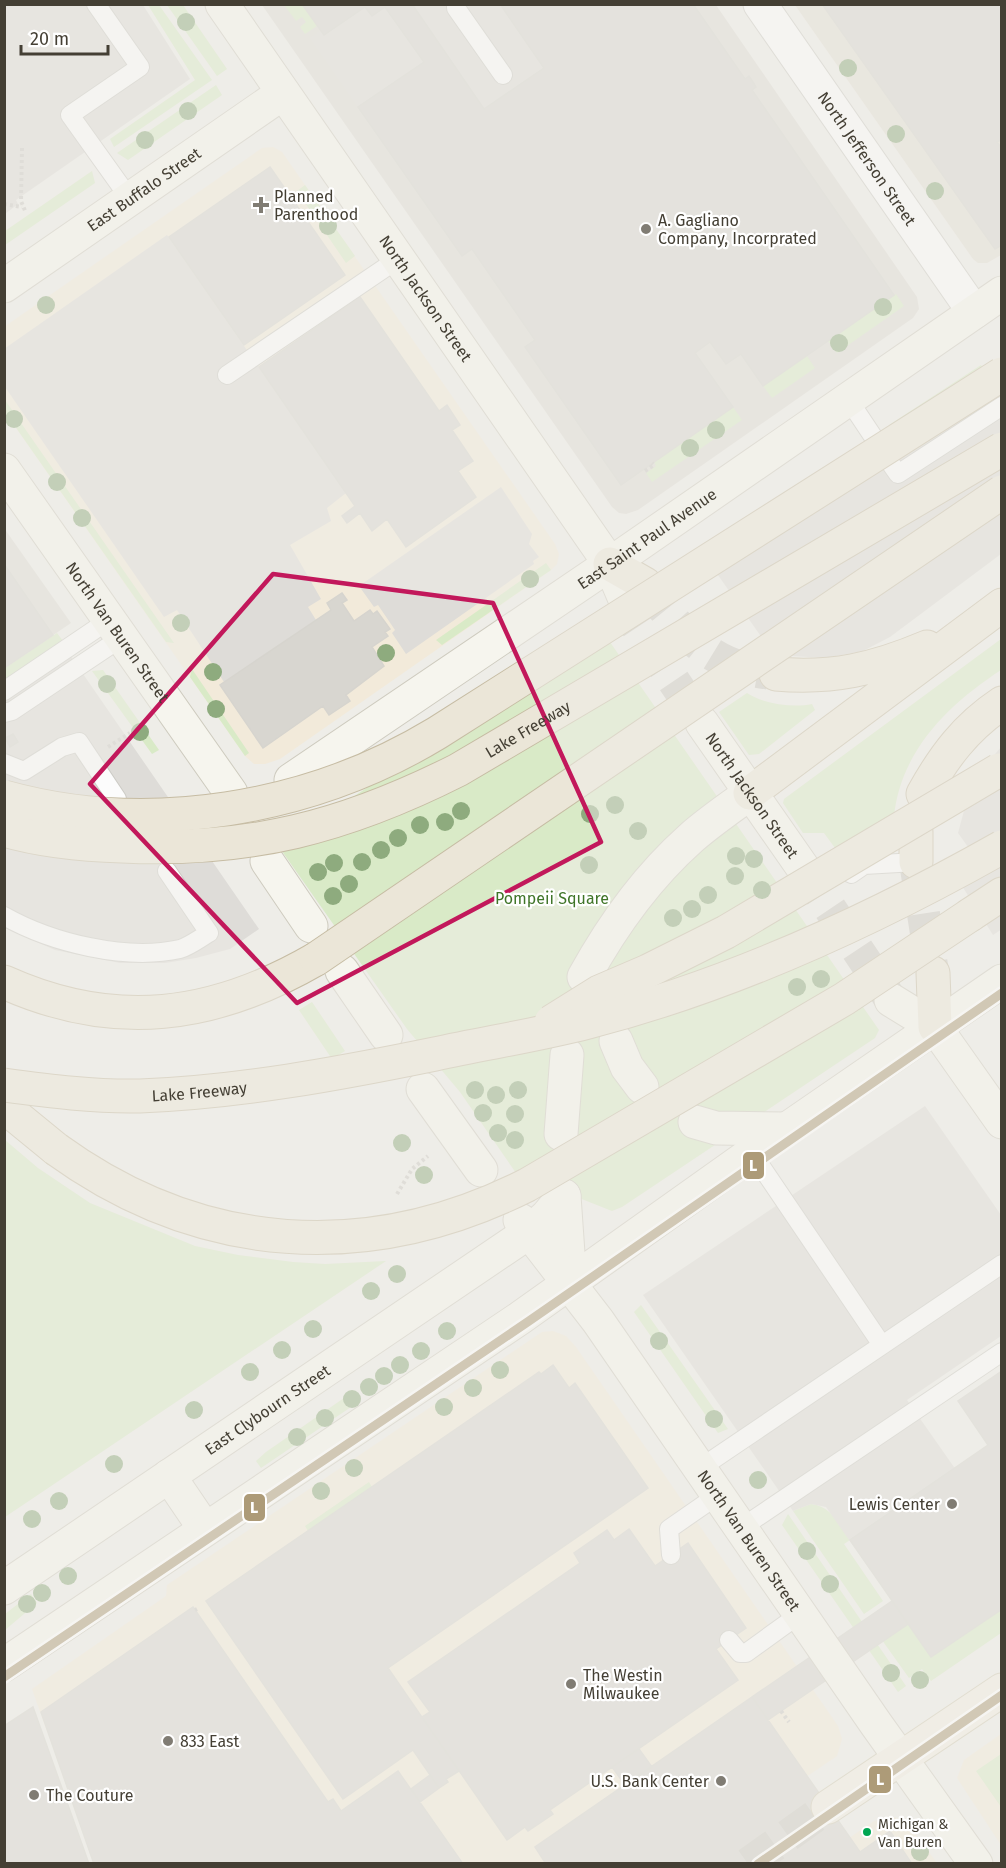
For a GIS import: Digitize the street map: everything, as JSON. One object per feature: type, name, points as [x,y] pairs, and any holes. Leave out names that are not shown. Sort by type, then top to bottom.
[{"type":"highway","points":[[4,797],[69,811],[160,815],[252,805],[354,775],[413,748],[437,734],[1002,374]]},
{"type":"highway","name":"Lake Freeway","points":[[4,830],[86,845],[198,847],[240,843],[295,833],[374,808],[458,771],[1002,449]]},
{"type":"highway","points":[[4,982],[62,1003],[102,1010],[142,1012],[206,1006],[251,992],[301,968],[1002,492]]},
{"type":"highway","points":[[610,564],[635,591]]},
{"type":"highway","points":[[750,793],[1002,605]]},
{"type":"highway","points":[[776,674],[817,676],[858,670],[923,649],[969,628]]},
{"type":"highway","points":[[923,794],[959,738],[1002,703]]},
{"type":"highway","points":[[535,1033],[599,992],[648,971],[726,932],[1002,768]]},
{"type":"highway","name":"Lake Freeway","points":[[8,1099],[65,1093],[138,1096],[232,1090],[340,1073],[587,1022],[730,976],[884,908],[1002,847]]},
{"type":"highway","points":[[8,1099],[56,1149],[119,1190],[162,1209],[208,1223],[272,1235],[340,1239],[408,1229],[477,1209],[527,1185],[644,1119],[844,999],[1002,894]]},
{"type":"highway","points":[[933,973],[935,1027]]},
{"type":"main road","name":"North Jackson Street","points":[[222,4],[610,564]]},
{"type":"main road","name":"East Buffalo Street","points":[[4,286],[283,93]]},
{"type":"main road","name":"East Saint Paul Avenue","points":[[291,780],[610,564],[1002,293]]},
{"type":"main road","name":"North Van Buren Street","points":[[4,470],[231,793]]},
{"type":"main road","name":"North Jackson Street","points":[[702,723],[811,881]]},
{"type":"main road","points":[[592,974],[607,936],[654,876],[691,838],[750,793]]},
{"type":"main road","points":[[267,861],[311,926]]},
{"type":"main road","points":[[342,971],[386,1035]]},
{"type":"main road","points":[[4,1665],[378,1415],[1002,981]]},
{"type":"main road","points":[[891,1000],[935,1027],[1002,1122]]},
{"type":"main road","points":[[616,1041],[627,1067],[642,1087]]},
{"type":"main road","points":[[561,1134],[567,1055]]},
{"type":"main road","points":[[423,1089],[481,1170]]},
{"type":"main road","points":[[695,1122],[716,1128],[787,1129]]},
{"type":"main road","name":"East Clybourn Street","points":[[4,1588],[169,1476],[524,1226],[548,1216],[564,1196],[570,1282]]},
{"type":"main road","name":"North Van Buren Street","points":[[524,1226],[570,1282],[976,1863]]},
{"type":"main road","points":[[169,1476],[206,1529]]},
{"type":"main road","points":[[828,1807],[1002,1690]]},
{"type":"street","name":"North Jefferson Street","points":[[760,4],[974,312]]},
{"type":"lane","points":[[96,4],[140,66],[70,115],[130,199]]},
{"type":"lane","points":[[456,4],[456,8],[503,75]]},
{"type":"lane","points":[[227,375],[398,259]]},
{"type":"lane","points":[[848,399],[874,438]]},
{"type":"lane","points":[[891,464],[898,474],[1002,406]]},
{"type":"lane","points":[[4,691],[115,629]]},
{"type":"lane","points":[[4,713],[12,711],[115,629]]},
{"type":"lane","points":[[4,763],[24,771],[62,747],[79,742],[117,799]]},
{"type":"lane","points":[[811,881],[864,866],[916,847]]},
{"type":"lane","points":[[4,916],[48,935],[89,946],[131,951],[182,949],[209,933],[166,871]]},
{"type":"lane","points":[[752,1153],[882,1345]]},
{"type":"lane","points":[[671,1555],[669,1529],[709,1482],[882,1345],[1002,1264]]},
{"type":"lane","points":[[741,1528],[1002,1352]]},
{"type":"lane","points":[[729,1640],[740,1653],[746,1653],[800,1614]]},
{"type":"path","points":[[22,148],[22,207],[26,213]]},
{"type":"path","points":[[4,204],[22,207]]},
{"type":"path","points":[[645,471],[654,465],[652,463]]},
{"type":"path","points":[[397,1194],[412,1169],[428,1156]]},
{"type":"path","points":[[781,1711],[789,1722]]},
{"type":"highlighted area","points":[[273,574],[493,603],[601,842],[297,1003],[90,784]]},
{"type":"shaded area","points":[[5,5],[143,5],[190,79],[16,200],[18,204],[5,214]]},
{"type":"shaded area","name":"A. Gagliano Company, Incorprated","points":[[262,5],[716,5],[917,297],[919,309],[913,318],[638,510],[626,514],[619,513],[612,507]]},
{"type":"shaded area","points":[[412,5],[506,5],[544,68],[484,109]]},
{"type":"shaded area","points":[[795,5],[1001,5],[1001,255],[987,263],[978,263],[973,259]]},
{"type":"shaded area","points":[[365,7],[372,16],[385,7],[424,62],[358,107],[310,38],[320,31],[324,35]]},
{"type":"shaded area","points":[[273,147],[282,152],[555,544],[559,554],[557,564],[551,570],[280,759],[265,764],[254,764],[245,756],[5,412],[4,327],[262,148]]},
{"type":"shaded area","points":[[167,235],[346,493],[327,508],[331,521],[290,545],[321,599],[308,607],[316,620],[224,682],[177,610],[164,617],[5,387],[4,349]]},
{"type":"shaded area","points":[[983,369],[1001,395],[1001,554],[890,637],[863,651],[825,658],[774,655],[706,558]]},
{"type":"shaded area","points":[[501,487],[532,534],[529,544],[539,557],[533,561],[534,564],[406,654],[392,633],[395,630],[378,605],[374,607],[359,586]]},
{"type":"shaded area","points":[[4,528],[71,623],[5,668],[4,668]]},
{"type":"shaded area","points":[[61,642],[259,929],[230,949],[165,963],[120,963],[55,950],[5,928],[4,682]]},
{"type":"shaded area","points":[[1001,747],[1002,929],[993,935],[962,886],[986,872],[958,833],[965,807],[986,765]]},
{"type":"shaded area","name":"Lewis Center","points":[[925,1106],[1001,1215],[1001,1336],[907,1400],[975,1497],[870,1570],[826,1507],[811,1504],[793,1511],[643,1295]]},
{"type":"shaded area","points":[[553,1331],[566,1336],[576,1347],[838,1726],[842,1739],[837,1756],[679,1863],[94,1863],[32,1689],[166,1596],[167,1585],[542,1332]]},
{"type":"shaded area","points":[[1001,1734],[1001,1845],[957,1778],[964,1760]]},
{"type":"shaded area","points":[[890,1816],[905,1820],[937,1863],[811,1864],[874,1821]]},
{"type":"green space","points":[[148,5],[159,5],[212,80],[114,147],[110,139],[195,80]]},
{"type":"green space","points":[[167,5],[183,5],[227,69],[217,76]]},
{"type":"green space","points":[[284,5],[302,5],[317,26],[305,34],[300,27],[306,22],[302,17],[296,21]]},
{"type":"green space","points":[[216,85],[222,95],[128,160],[117,153]]},
{"type":"green space","points":[[92,171],[95,183],[5,245],[5,231]]},
{"type":"green space","points":[[305,185],[355,256],[346,263],[297,191]]},
{"type":"green space","points":[[896,294],[904,306],[837,353],[828,341]]},
{"type":"green space","points":[[807,356],[815,368],[772,398],[763,386]]},
{"type":"green space","points":[[981,365],[983,369],[891,430],[889,425]]},
{"type":"green space","points":[[5,400],[174,643],[166,642],[5,412]]},
{"type":"green space","points":[[733,407],[742,420],[652,482],[646,473],[656,466],[654,462]]},
{"type":"green space","points":[[546,563],[551,570],[442,645],[436,640]]},
{"type":"green space","name":"Pompeii Square","points":[[599,631],[603,632],[879,1030],[875,1038],[622,1207],[612,1211],[516,1173],[460,1092],[407,1029],[279,847]]},
{"type":"green space","points":[[57,633],[63,641],[5,682],[5,668]]},
{"type":"green space","points":[[1001,639],[1001,670],[963,698],[946,714],[917,750],[898,792],[894,816],[838,852],[824,833],[803,833],[783,803],[784,799]]},
{"type":"green space","points":[[192,669],[249,753],[245,756],[190,677]]},
{"type":"green space","points":[[103,670],[159,750],[152,754],[92,671]]},
{"type":"green space","points":[[747,693],[761,700],[778,704],[796,706],[812,704],[815,710],[759,754],[749,755],[719,712]]},
{"type":"green space","points":[[312,1002],[345,1051],[332,1059],[299,1010]]},
{"type":"green space","points":[[5,1140],[38,1168],[90,1203],[195,1246],[238,1255],[293,1262],[325,1264],[386,1261],[5,1517]]},
{"type":"green space","points":[[641,1305],[728,1429],[718,1433],[634,1312]]},
{"type":"green space","points":[[344,1398],[351,1407],[261,1468],[256,1461],[266,1452]]},
{"type":"green space","points":[[369,1482],[372,1487],[308,1531],[305,1526]]},
{"type":"green space","points":[[811,1504],[830,1512],[838,1522],[850,1540],[844,1544],[883,1601],[864,1614],[793,1511]]},
{"type":"green space","points":[[788,1514],[906,1686],[898,1692],[782,1525]]},
{"type":"green space","points":[[31,1594],[37,1603],[5,1630],[5,1614]]},
{"type":"green space","points":[[892,1601],[931,1657],[1000,1610],[1001,1633],[931,1681],[922,1669],[909,1678],[867,1619]]},
{"type":"green space","points":[[1001,1754],[1001,1807],[976,1771]]},
{"type":"building","name":"A. Gagliano Company, Incorprated","points":[[302,4],[412,4],[484,109],[544,68],[502,7],[506,4],[693,4],[745,79],[749,76],[756,87],[752,90],[894,295],[763,386],[741,354],[726,364],[710,342],[695,353],[733,407],[621,485],[525,347],[535,340],[472,249],[462,256],[358,107],[424,62],[385,7],[372,16],[365,7],[324,35]]},
{"type":"building","points":[[822,4],[1002,4],[1002,139],[997,142],[1002,149],[1002,245],[995,249]]},
{"type":"building","points":[[270,167],[345,275],[244,345],[169,237]]},
{"type":"building","points":[[360,297],[439,411],[447,405],[460,425],[452,430],[473,461],[458,471],[476,497],[406,547],[387,519],[372,531],[360,513],[347,523],[342,516],[355,506],[259,367]]},
{"type":"building","points":[[4,564],[53,635],[4,668]]},
{"type":"building","points":[[342,593],[347,600],[342,603],[354,621],[370,610],[373,614],[377,611],[390,629],[385,632],[388,636],[372,647],[384,666],[346,695],[350,701],[329,715],[323,706],[263,748],[220,685],[331,610],[327,603]]},
{"type":"building","points":[[13,734],[18,742],[10,747],[5,738]]},
{"type":"building","points":[[553,1365],[569,1388],[575,1383],[648,1488],[388,1668],[459,1771],[446,1779],[448,1782],[439,1788],[413,1750],[343,1799],[206,1601],[539,1372],[541,1374]]},
{"type":"building","name":"Lewis Center","points":[[1002,1371],[1002,1609],[931,1657],[850,1540],[988,1445],[958,1401]]},
{"type":"building","name":"The Westin Milwaukee","points":[[629,1529],[655,1566],[688,1543],[746,1628],[716,1649],[738,1680],[550,1810],[553,1814],[528,1831],[525,1827],[507,1840],[422,1717],[430,1712],[408,1682],[580,1563],[574,1553],[607,1530],[614,1540]]},
{"type":"building","points":[[892,1601],[908,1624],[768,1720],[752,1697]]},
{"type":"building","name":"833 East","points":[[193,1607],[328,1802],[333,1799],[341,1811],[398,1771],[463,1864],[94,1864],[41,1712]]},
{"type":"building","name":"U.S. Bank Center","points":[[752,1697],[860,1852],[890,1831],[912,1864],[546,1864],[535,1847]]},
{"type":"building","name":"The Couture","points":[[33,1707],[89,1864],[4,1864],[4,1726]]},
{"type":"building","points":[[639,1749],[652,1767],[625,1785],[612,1767]]},
{"type":"building","points":[[430,1775],[439,1788],[420,1802],[411,1789]]},
{"type":"tunnel","points":[[645,584],[683,631],[712,654],[728,663],[768,673]]},
{"type":"tunnel","points":[[624,597],[636,625],[702,723]]},
{"type":"tunnel","points":[[916,865],[932,969]]},
{"type":"tunnel","points":[[803,868],[891,1000]]},
{"type":"tunnel","points":[[748,1864],[828,1807]]},
{"type":"transit line","name":"L","points":[[4,1677],[529,1321],[1002,993]]},
{"type":"transit line","name":"L","points":[[758,1864],[1002,1695]]},
{"type":"place","name":"Planned Parenthood","points":[[261,205]]},
{"type":"place","name":"A. Gagliano Company, Incorprated","points":[[646,229]]},
{"type":"place","name":"Lewis Center","points":[[952,1504]]},
{"type":"place","name":"The Westin Milwaukee","points":[[571,1684]]},
{"type":"place","name":"833 East","points":[[168,1741]]},
{"type":"place","name":"U.S. Bank Center","points":[[721,1781]]},
{"type":"place","name":"The Couture","points":[[34,1795]]},
{"type":"place","name":"Michigan & Van Buren","points":[[867,1832]]}]
